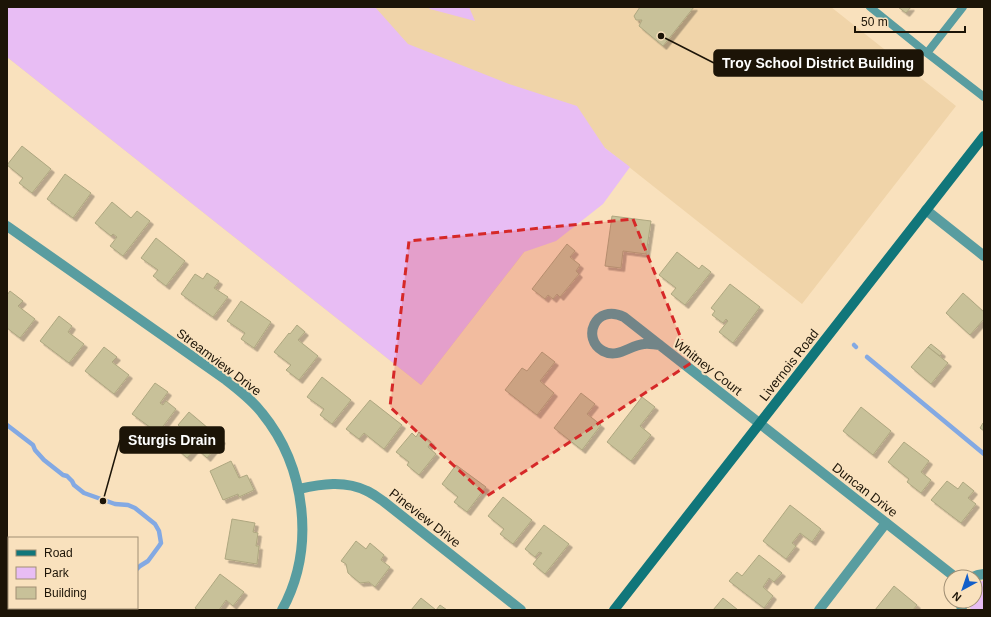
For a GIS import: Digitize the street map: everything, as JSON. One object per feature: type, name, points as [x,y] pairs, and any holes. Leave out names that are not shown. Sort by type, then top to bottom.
[{"type":"main road","name":"Livernois Road","points":[[614,610],[984,136]]},
{"type":"street","points":[[926,210],[984,256]]},
{"type":"street","name":"Streamview Drive","points":[[7,226],[217,374],[240,391],[262,412],[276,433],[288,457],[295,474],[301,502],[302,546],[293,585],[282,610]]},
{"type":"street","name":"Whitney Court","points":[[660,346],[644,344],[617,354],[610,354],[597,347],[592,334],[593,327],[602,316],[618,314],[624,317],[760,424]]},
{"type":"street","name":"Duncan Drive","points":[[760,424],[945,569]]},
{"type":"street","name":"Pineview Drive","points":[[299,489],[316,485],[337,484],[368,491],[383,501],[521,610]]},
{"type":"street","points":[[819,610],[886,523]]},
{"type":"lane","points":[[870,7],[984,97]]},
{"type":"lane","points":[[927,53],[963,7]]},
{"type":"highlighted area","points":[[633,219],[691,363],[487,496],[390,407],[409,241]]},
{"type":"shaded area","points":[[7,7],[831,7],[956,106],[802,304],[605,148],[421,385],[7,57]]},
{"type":"green space","points":[[7,7],[375,7],[408,44],[509,84],[577,106],[605,148],[630,167],[603,204],[556,241],[524,252],[421,385],[7,57]]},
{"type":"green space","points":[[428,7],[469,7],[475,21],[430,9]]},
{"type":"green space","points":[[984,581],[984,610],[971,609],[983,609]]},
{"type":"building","points":[[640,7],[694,7],[663,46],[639,26],[642,20],[636,20],[634,16]]},
{"type":"building","points":[[898,7],[911,7],[906,13]]},
{"type":"building","points":[[22,146],[51,169],[32,193],[19,183],[23,178],[7,165]]},
{"type":"building","points":[[65,174],[91,193],[73,218],[47,199]]},
{"type":"building","points":[[112,202],[131,218],[137,211],[150,221],[123,256],[110,246],[117,237],[113,234],[111,236],[95,223]]},
{"type":"building","points":[[612,216],[651,221],[646,254],[623,251],[621,268],[605,266]]},
{"type":"building","points":[[156,238],[185,261],[166,286],[153,276],[158,270],[141,258]]},
{"type":"building","points":[[567,244],[575,251],[570,257],[580,265],[576,271],[579,274],[560,297],[557,294],[553,299],[548,295],[545,299],[532,289]]},
{"type":"building","points":[[677,252],[699,269],[702,265],[711,272],[685,305],[671,294],[676,288],[659,275]]},
{"type":"building","points":[[207,273],[219,281],[214,288],[228,297],[213,317],[181,294],[195,274],[203,279]]},
{"type":"building","points":[[730,284],[760,307],[733,343],[719,332],[728,321],[726,319],[723,323],[712,315],[715,311],[711,308]]},
{"type":"building","points":[[10,291],[23,301],[18,306],[35,319],[20,338],[7,328],[7,295]]},
{"type":"building","points":[[963,293],[984,312],[984,319],[970,335],[946,313]]},
{"type":"building","points":[[241,301],[271,322],[254,348],[241,339],[245,333],[227,321]]},
{"type":"building","points":[[59,316],[72,326],[68,332],[84,344],[69,363],[40,341]]},
{"type":"building","points":[[297,325],[305,332],[298,340],[318,356],[299,380],[286,370],[291,365],[274,352]]},
{"type":"building","points":[[931,344],[942,353],[940,356],[928,347]]},
{"type":"building","points":[[104,347],[117,357],[112,362],[129,375],[114,394],[85,371]]},
{"type":"building","points":[[928,347],[948,363],[931,384],[911,367]]},
{"type":"building","points":[[542,352],[555,362],[540,381],[554,393],[537,415],[505,390],[522,368],[527,371]]},
{"type":"building","points":[[322,377],[351,400],[332,424],[320,415],[324,409],[307,397]]},
{"type":"building","points":[[155,383],[168,392],[160,403],[163,405],[166,401],[176,409],[158,433],[132,414]]},
{"type":"building","points":[[581,393],[595,404],[587,414],[601,425],[582,450],[554,428]]},
{"type":"building","points":[[642,397],[655,407],[640,426],[651,435],[631,461],[607,442]]},
{"type":"building","points":[[370,400],[402,425],[384,449],[364,433],[359,439],[346,429]]},
{"type":"building","points":[[861,407],[891,431],[873,455],[843,431]]},
{"type":"building","points":[[189,412],[222,440],[207,458],[196,448],[187,458],[177,449],[189,435],[178,425]]},
{"type":"building","points":[[983,423],[984,424],[984,431],[980,428]]},
{"type":"building","points":[[419,432],[431,442],[428,447],[436,454],[419,475],[407,465],[409,462],[396,452],[412,433],[416,437]]},
{"type":"building","points":[[904,442],[929,461],[921,472],[931,480],[921,493],[907,482],[909,479],[888,462]]},
{"type":"building","points":[[231,461],[239,478],[247,475],[254,490],[239,497],[238,494],[223,500],[210,471]]},
{"type":"building","points":[[456,465],[486,487],[467,512],[454,502],[458,497],[442,484]]},
{"type":"building","points":[[947,481],[958,489],[963,482],[974,491],[968,498],[976,504],[961,523],[931,500]]},
{"type":"building","points":[[503,497],[532,520],[513,544],[500,534],[504,529],[488,516]]},
{"type":"building","points":[[790,505],[821,529],[812,542],[800,533],[792,543],[796,546],[786,559],[763,541]]},
{"type":"building","points":[[232,519],[255,523],[253,532],[258,533],[256,546],[259,546],[257,564],[225,559]]},
{"type":"building","points":[[544,525],[569,544],[545,574],[533,564],[542,553],[539,552],[535,557],[525,549]]},
{"type":"building","points":[[356,541],[366,549],[370,543],[384,555],[381,560],[390,567],[375,587],[369,582],[360,583],[348,573],[346,564],[341,561]]},
{"type":"building","points":[[759,555],[782,573],[774,582],[769,578],[763,587],[773,596],[764,608],[729,581],[737,572],[742,576]]},
{"type":"building","points":[[220,574],[244,592],[233,606],[226,600],[219,610],[198,610],[195,608]]},
{"type":"building","points":[[894,586],[917,605],[913,610],[875,610]]},
{"type":"building","points":[[421,598],[436,610],[411,610]]},
{"type":"building","points":[[723,598],[738,610],[713,610]]},
{"type":"building","points":[[440,605],[447,610],[436,610]]},
{"type":"waterway","points":[[867,357],[984,454]]},
{"type":"waterway","points":[[7,425],[33,445],[35,450],[44,460],[63,475],[67,476],[74,485],[84,493],[115,504],[128,505],[135,508],[155,524],[159,531],[161,543],[148,561],[138,568]]},
{"type":"place","name":"Troy School District Building","points":[[661,36]]},
{"type":"place","name":"Sturgis Drain","points":[[103,501]]}]
